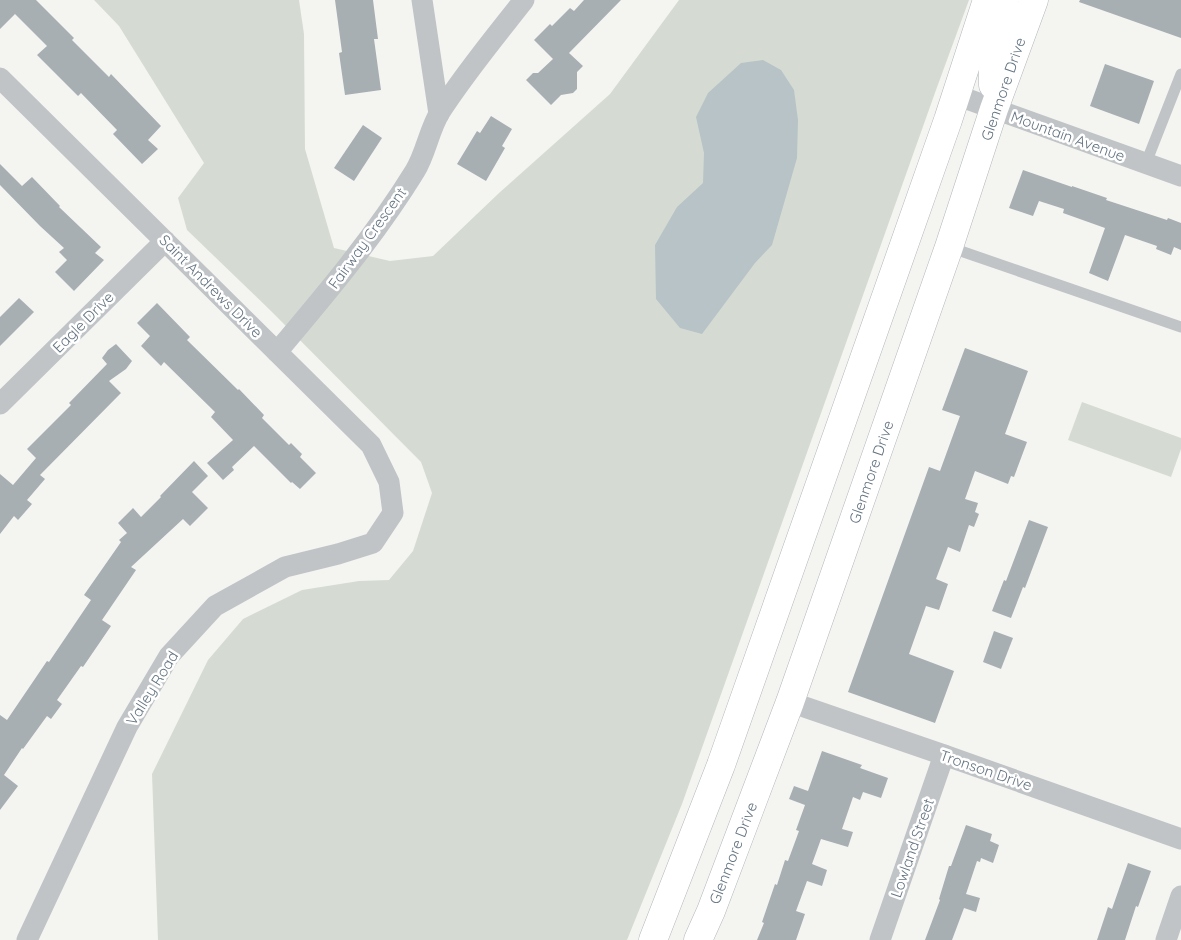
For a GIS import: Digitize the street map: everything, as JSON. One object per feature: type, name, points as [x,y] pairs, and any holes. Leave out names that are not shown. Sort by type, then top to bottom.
[{"type":"main road","points":[[653,940],[720,765],[988,0]]},
{"type":"main road","points":[[994,109],[992,76],[1005,0]]},
{"type":"main road","name":"Glenmore Drive","points":[[698,940],[711,911],[790,702],[949,247],[994,109],[1034,0]]},
{"type":"street","points":[[422,0],[439,114]]},
{"type":"street","name":"Fairway Crescent","points":[[277,352],[375,232],[416,169],[439,114],[474,62],[524,0]]},
{"type":"street","name":"Saint Andrews Drive","points":[[0,78],[371,445],[389,482],[393,513]]},
{"type":"street","name":"Mountain Avenue","points":[[956,95],[1181,176]]},
{"type":"street","name":"Eagle Drive","points":[[0,404],[165,241]]},
{"type":"street","name":"Valley Road","points":[[27,940],[127,727],[169,656],[215,606],[286,567],[373,543],[393,513]]},
{"type":"street","name":"Tronson Drive","points":[[790,702],[1181,839]]},
{"type":"street","name":"Lowland Street","points":[[880,940],[944,755]]},
{"type":"street","points":[[1166,940],[1181,896]]},
{"type":"lane","points":[[1146,163],[1181,74]]},
{"type":"lane","points":[[949,247],[1181,327]]},
{"type":"shaded area","points":[[94,0],[299,0],[304,34],[305,149],[334,248],[390,261],[433,256],[499,193],[610,94],[679,0],[969,0],[682,804],[627,940],[158,940],[152,774],[208,660],[243,619],[302,590],[359,581],[389,580],[413,551],[432,493],[421,462],[271,311],[187,230],[178,198],[204,163],[119,26]]},
{"type":"shaded area","points":[[763,60],[781,70],[794,90],[798,120],[797,158],[772,245],[755,263],[702,334],[680,328],[656,299],[655,245],[677,207],[703,183],[704,153],[696,117],[708,93],[741,63]]},
{"type":"shaded area","points":[[1082,402],[1181,438],[1181,449],[1171,477],[1068,440]]},
{"type":"building","points":[[0,0],[36,0],[74,38],[72,40],[109,77],[111,74],[161,126],[148,140],[158,149],[142,164],[113,134],[117,130],[81,93],[78,96],[37,55],[47,46],[15,14],[0,29]]},
{"type":"building","points":[[335,0],[373,0],[378,39],[374,39],[381,90],[345,95],[339,53],[342,52]]},
{"type":"building","points":[[584,0],[621,0],[569,53],[583,66],[577,72],[577,89],[573,93],[561,95],[551,105],[526,80],[533,73],[538,73],[553,59],[534,40],[570,8],[574,11]]},
{"type":"building","points":[[1080,0],[1181,0],[1181,38],[1079,2]]},
{"type":"building","points":[[1105,64],[1154,81],[1139,124],[1090,106]]},
{"type":"building","points":[[491,116],[512,129],[502,146],[505,148],[486,181],[457,164],[477,131],[480,133]]},
{"type":"building","points":[[363,125],[382,138],[354,181],[334,168]]},
{"type":"building","points":[[0,164],[22,186],[32,177],[59,207],[101,247],[95,253],[104,260],[74,291],[55,272],[67,260],[59,252],[64,248],[0,185]]},
{"type":"building","points":[[1023,170],[1107,198],[1106,200],[1181,223],[1181,250],[1174,247],[1171,255],[1156,249],[1157,246],[1125,235],[1108,281],[1089,273],[1105,228],[1063,213],[1064,209],[1039,201],[1033,216],[1009,208]]},
{"type":"building","points":[[19,298],[34,312],[0,346],[0,317]]},
{"type":"building","points":[[157,303],[190,337],[187,340],[239,389],[264,415],[262,418],[289,445],[291,443],[302,454],[300,457],[316,473],[300,489],[291,483],[254,446],[232,467],[234,470],[223,480],[207,463],[233,440],[211,417],[215,412],[164,362],[161,366],[141,346],[150,336],[137,323]]},
{"type":"building","points":[[116,344],[132,361],[126,369],[109,381],[121,393],[40,475],[45,479],[27,500],[32,504],[18,520],[14,516],[0,534],[0,474],[13,485],[36,458],[27,449],[71,405],[69,403],[107,364],[102,358]]},
{"type":"building","points":[[965,348],[1028,371],[1005,434],[1027,442],[1014,477],[1011,476],[1008,484],[975,471],[965,499],[978,503],[975,512],[979,514],[974,527],[969,525],[960,552],[948,547],[936,579],[948,584],[939,610],[926,606],[909,654],[954,671],[935,723],[848,692],[929,467],[940,471],[960,416],[942,410]]},
{"type":"building","points":[[194,461],[208,476],[192,492],[208,508],[190,526],[183,519],[131,567],[136,570],[102,620],[111,626],[83,667],[81,666],[57,700],[62,704],[51,719],[47,716],[4,775],[18,786],[0,810],[0,715],[7,720],[91,600],[84,595],[121,542],[119,540],[127,533],[118,523],[133,508],[141,517]]},
{"type":"building","points":[[1029,520],[1048,527],[1025,588],[1023,587],[1011,618],[992,611],[1004,580],[1006,581]]},
{"type":"building","points":[[994,631],[1013,638],[1001,669],[983,662]]},
{"type":"building","points":[[822,751],[862,765],[860,768],[888,778],[881,798],[863,792],[860,800],[853,797],[842,829],[853,832],[848,847],[821,839],[812,864],[827,870],[822,886],[807,881],[796,911],[805,914],[796,940],[757,940],[775,884],[777,885],[785,860],[788,861],[799,831],[796,830],[805,805],[789,799],[794,786],[808,791]]},
{"type":"building","points":[[966,825],[992,834],[990,841],[999,845],[993,863],[981,858],[980,862],[977,861],[966,894],[980,898],[976,912],[964,908],[952,940],[925,940],[940,900],[949,866],[951,866]]},
{"type":"building","points":[[1128,863],[1151,871],[1138,907],[1136,906],[1125,940],[1097,940],[1108,907],[1112,909]]}]
